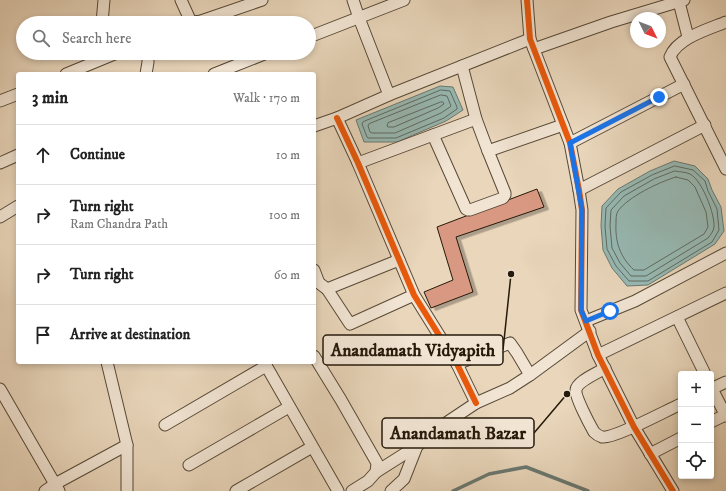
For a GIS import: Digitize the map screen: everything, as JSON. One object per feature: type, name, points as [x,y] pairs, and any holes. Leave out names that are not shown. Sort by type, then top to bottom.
[{"type":"street","points":[[103,16],[104,0]]},
{"type":"street","points":[[181,0],[187,16]]},
{"type":"street","points":[[216,16],[262,0]]},
{"type":"street","points":[[353,0],[389,95]]},
{"type":"street","points":[[316,34],[404,0]]},
{"type":"street","points":[[527,0],[532,44],[570,143],[579,190],[582,210],[581,310],[598,355],[634,427],[673,491]]},
{"type":"street","points":[[316,125],[462,66],[532,44],[682,1],[688,37]]},
{"type":"street","points":[[726,22],[688,37],[672,52],[670,57],[726,169]]},
{"type":"street","points":[[71,72],[98,60]]},
{"type":"street","points":[[146,72],[148,60]]},
{"type":"street","points":[[224,72],[240,69],[255,60]]},
{"type":"street","points":[[432,136],[464,207],[470,210],[503,198],[505,193],[476,119],[462,66]]},
{"type":"street","points":[[570,143],[684,84]]},
{"type":"street","points":[[0,101],[16,95]]},
{"type":"street","points":[[337,118],[358,163],[414,295],[457,364],[476,403]]},
{"type":"street","points":[[358,163],[476,119]]},
{"type":"street","points":[[488,151],[563,125]]},
{"type":"street","points":[[579,190],[705,125]]},
{"type":"street","points":[[0,163],[16,156]]},
{"type":"street","points":[[0,218],[16,207]]},
{"type":"street","points":[[352,491],[368,481],[376,472],[417,446],[436,429],[476,403],[510,388],[530,375],[588,326],[726,253]]},
{"type":"street","points":[[327,288],[399,260]]},
{"type":"street","points":[[316,275],[319,283],[327,288],[350,324],[414,295]]},
{"type":"street","points":[[598,355],[726,293]]},
{"type":"street","points":[[677,316],[704,371]]},
{"type":"street","points":[[457,364],[510,343],[530,375]]},
{"type":"street","points":[[316,359],[377,463],[376,472]]},
{"type":"street","points":[[108,364],[127,445],[127,491]]},
{"type":"street","points":[[165,425],[265,364],[312,447],[333,490]]},
{"type":"street","points":[[605,368],[580,382],[576,389],[577,399],[595,433],[601,437],[610,436],[634,427],[678,405]]},
{"type":"street","points":[[714,387],[726,382]]},
{"type":"street","points":[[0,389],[57,487]]},
{"type":"street","points":[[714,394],[726,416],[714,421]]},
{"type":"street","points":[[189,465],[289,407]]},
{"type":"street","points":[[650,454],[678,440]]},
{"type":"street","points":[[45,491],[57,487],[127,445]]},
{"type":"street","points":[[391,491],[404,479],[417,446]]},
{"type":"street","points":[[236,491],[312,447]]},
{"type":"water","points":[[440,86],[453,87],[463,110],[446,121],[397,142],[364,142],[356,120]]},
{"type":"water","points":[[674,161],[695,166],[708,179],[721,207],[724,231],[715,244],[648,285],[627,286],[612,268],[603,250],[601,226],[602,206],[618,189],[650,171]]},
{"type":"building","points":[[537,189],[544,207],[456,237],[473,292],[431,308],[424,292],[453,280],[437,227]]},
{"type":"waterway","points":[[453,491],[489,474],[526,467],[588,491]]},
{"type":"cycle path","points":[[527,0],[530,39],[570,143],[579,190],[582,210],[581,310],[598,355],[634,427],[673,491]]},
{"type":"cycle path","points":[[337,118],[358,163],[414,295],[457,364],[476,403]]},
{"type":"place","name":"Anandamath Vidyapith","points":[[511,274]]},
{"type":"place","name":"Anandamath Bazar","points":[[567,394]]},
{"type":"route","points":[[610,311],[586,321],[581,310],[582,210],[570,143],[659,97]]}]
